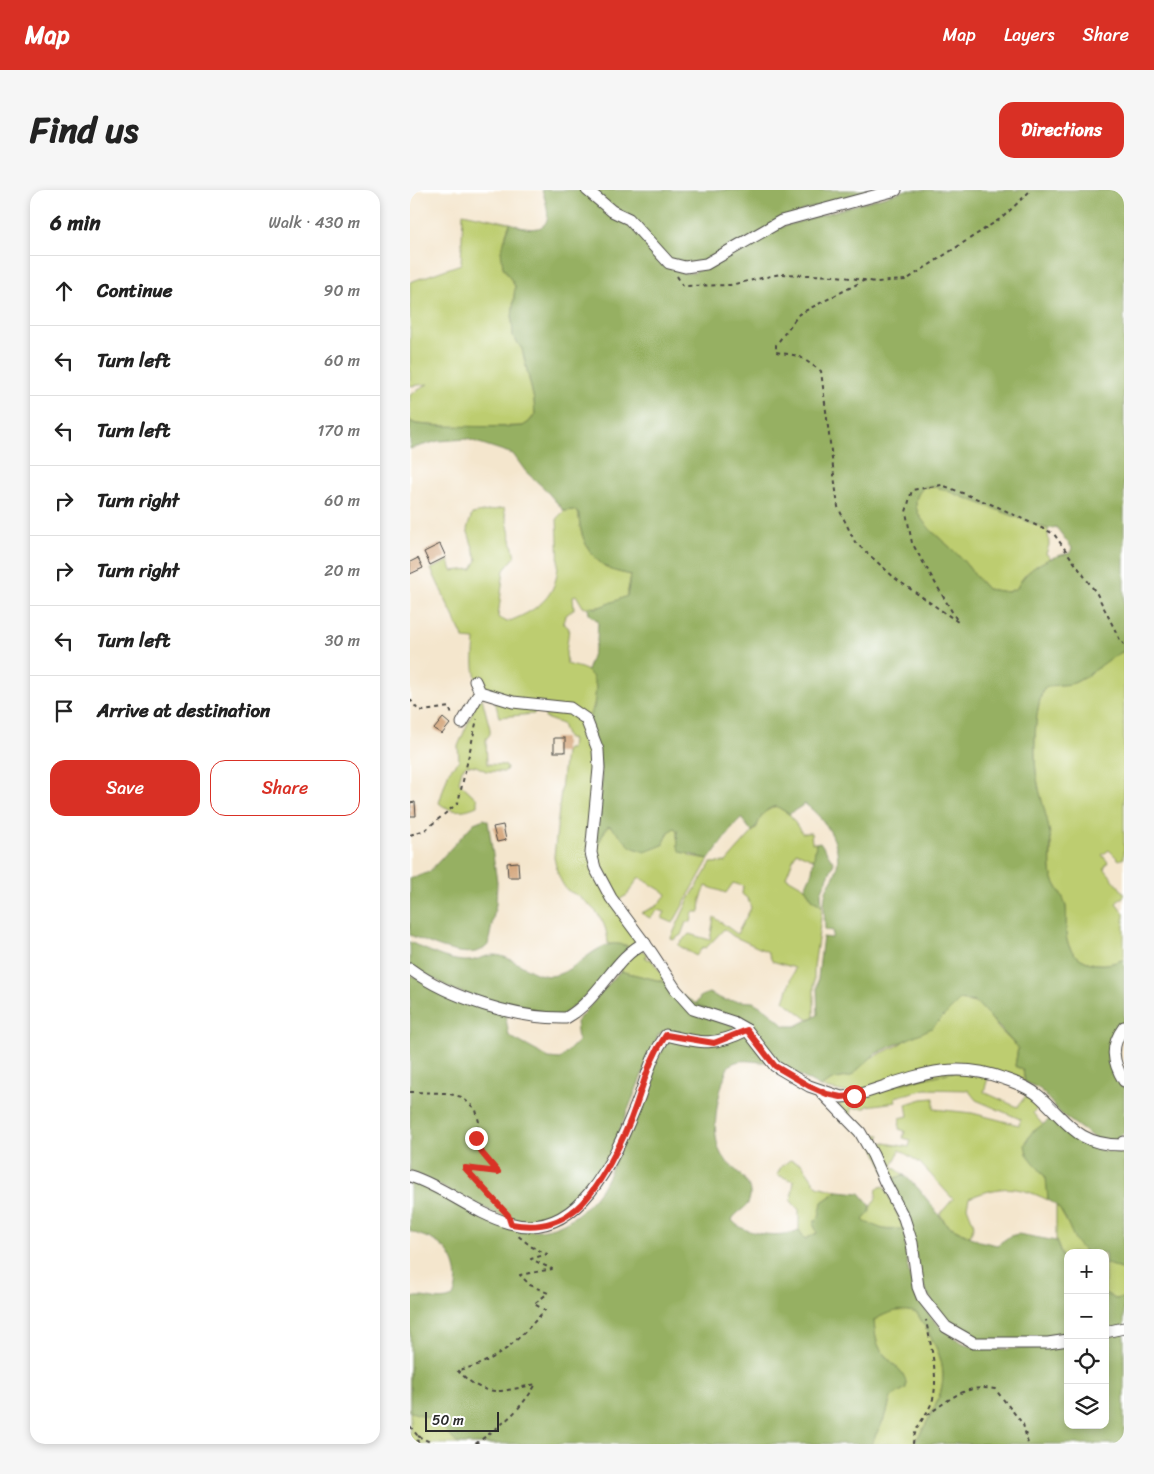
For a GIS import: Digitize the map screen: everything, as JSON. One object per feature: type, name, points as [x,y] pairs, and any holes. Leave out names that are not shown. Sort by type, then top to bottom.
[{"type":"street","points":[[587,190],[612,211],[629,219],[669,263],[685,267],[706,264],[781,221],[896,190]]},
{"type":"street","points":[[475,681],[480,692],[512,702],[570,708],[586,719],[598,750],[599,768],[591,853],[595,868],[611,898],[676,990],[693,1009],[733,1022],[747,1030],[775,1066],[819,1090],[841,1097],[854,1096],[928,1072],[968,1069],[995,1075],[1022,1085],[1038,1095],[1070,1127],[1089,1141],[1106,1145],[1121,1145],[1124,1142]]},
{"type":"street","points":[[458,720],[480,692]]},
{"type":"street","points":[[410,969],[443,990],[514,1012],[566,1018],[586,1004],[627,955],[644,943]]},
{"type":"street","points":[[1124,1027],[1114,1042],[1114,1051],[1116,1064],[1124,1081]]},
{"type":"street","points":[[410,1176],[424,1181],[463,1204],[511,1224],[528,1227],[547,1225],[573,1212],[608,1166],[636,1106],[653,1053],[666,1035],[714,1043],[747,1030]]},
{"type":"street","points":[[819,1090],[860,1132],[873,1154],[904,1218],[912,1243],[918,1287],[922,1297],[946,1327],[974,1343],[1048,1343],[1064,1341]]},
{"type":"street","points":[[1109,1331],[1124,1328]]},
{"type":"path","points":[[669,263],[683,286],[730,285],[780,274],[837,276],[876,282],[906,280],[1003,218],[1031,190]]},
{"type":"path","points":[[865,280],[799,314],[776,345],[776,352],[799,356],[821,371],[838,507],[855,542],[896,579],[958,622],[912,543],[906,512],[912,490],[942,485],[998,507],[1054,534],[1097,594],[1121,642],[1124,644]]},
{"type":"path","points":[[410,699],[418,710],[450,707],[453,717],[458,720]]},
{"type":"path","points":[[410,835],[425,830],[458,803],[478,712]]},
{"type":"path","points":[[410,1092],[445,1093],[462,1097],[476,1110],[479,1122],[476,1138],[482,1153],[498,1172],[465,1168],[508,1215],[516,1234],[526,1243],[548,1254],[531,1259],[552,1269],[520,1275],[530,1285],[548,1293],[534,1304],[545,1310],[516,1341],[502,1352],[476,1367],[457,1370],[472,1385],[488,1392],[536,1384],[525,1398],[520,1409],[502,1426],[475,1444]]},
{"type":"path","points":[[913,1444],[914,1432],[925,1417],[932,1401],[935,1384],[926,1319]]},
{"type":"path","points":[[925,1417],[959,1393],[978,1386],[995,1389],[1023,1424],[1028,1444]]},
{"type":"path","points":[[410,1426],[417,1435],[434,1444]]},
{"type":"path","points":[[417,1435],[418,1444]]},
{"type":"green space","points":[[542,190],[580,190],[629,224],[665,265],[683,273],[693,273],[729,256],[768,231],[906,190],[1124,190],[1124,651],[1074,683],[1044,688],[1036,720],[1035,745],[1037,779],[1050,834],[1052,876],[1066,907],[1066,935],[1069,946],[1077,956],[1090,963],[1104,964],[1124,959],[1124,1023],[1117,1028],[1121,1082],[1124,1090],[1124,1133],[1113,1142],[1097,1140],[1061,1114],[1040,1089],[1025,1082],[1023,1070],[1015,1066],[1018,1048],[976,1002],[960,1000],[932,1028],[875,1054],[851,1076],[832,1080],[820,1087],[774,1061],[755,1029],[736,1018],[694,1006],[701,996],[709,993],[724,1000],[753,1002],[767,1010],[785,1026],[796,1026],[818,1015],[817,987],[823,937],[832,938],[833,931],[825,930],[824,899],[835,874],[837,854],[832,834],[820,817],[805,804],[789,814],[776,806],[770,808],[763,814],[752,832],[741,818],[709,859],[681,852],[678,847],[677,830],[674,828],[669,832],[663,845],[645,852],[631,847],[610,826],[607,827],[599,842],[594,845],[602,780],[589,717],[594,707],[596,686],[592,676],[587,671],[597,641],[598,621],[589,614],[588,607],[597,608],[627,596],[631,575],[610,569],[595,558],[583,537],[579,514],[574,510],[564,511],[543,487],[526,472],[513,454],[467,439],[438,441],[410,449],[410,421],[416,424],[441,426],[509,427],[523,426],[535,415],[534,400],[522,349],[513,336],[512,319],[515,286],[503,267],[501,251],[510,223],[523,228],[535,229],[542,227],[546,223],[547,211]],"holes":[[[924,487],[937,487],[1048,529],[1056,527],[1072,548],[1070,553],[1054,557],[1039,564],[1026,575],[1017,588],[1008,592],[987,589],[961,558],[933,532],[919,514],[916,505],[917,496]]]},
{"type":"green space","points":[[592,190],[886,190],[806,209],[705,261],[688,263],[672,262]]},
{"type":"green space","points":[[463,213],[510,223],[506,234],[503,267],[515,286],[512,319],[513,336],[522,349],[534,400],[535,414],[523,426],[460,427],[416,424],[410,421],[410,395],[428,384],[410,386],[410,282],[461,264]]},
{"type":"green space","points":[[924,487],[937,487],[1048,529],[1049,545],[1046,554],[1051,558],[1027,574],[1017,588],[1008,592],[987,589],[961,558],[933,532],[919,514],[916,505],[917,496]]},
{"type":"green space","points":[[504,508],[515,557],[504,570],[498,617],[507,622],[540,604],[549,594],[555,582],[558,569],[557,518],[564,511],[574,510],[579,514],[583,537],[595,558],[610,569],[631,575],[627,596],[606,605],[583,607],[576,595],[573,596],[574,609],[565,616],[563,623],[569,628],[566,653],[567,664],[586,670],[591,674],[596,685],[594,705],[589,717],[515,701],[488,691],[481,686],[474,670],[475,640],[464,639],[431,569],[449,561],[452,571],[472,569],[477,560],[467,529],[472,514]]},
{"type":"green space","points":[[1124,651],[1124,858],[1119,860],[1109,850],[1102,855],[1108,862],[1104,868],[1124,893],[1124,896],[1116,903],[1124,913],[1124,959],[1117,962],[1096,964],[1077,956],[1067,941],[1066,907],[1052,876],[1051,842],[1037,779],[1035,757],[1036,720],[1044,688],[1074,683]]},
{"type":"green space","points":[[482,698],[490,729],[490,734],[486,739],[487,764],[505,765],[507,769],[504,772],[486,771],[476,766],[467,765],[462,769],[459,782],[477,799],[477,806],[462,810],[448,809],[439,803],[449,771],[459,760],[458,746],[477,702]]},
{"type":"green space","points":[[495,701],[535,707],[534,714],[499,717]]},
{"type":"green space","points":[[546,707],[581,716],[597,753],[589,858],[638,939],[630,948],[626,945],[608,944],[603,922],[599,916],[578,896],[567,890],[558,874],[554,857],[565,752],[567,749],[571,749],[572,739],[567,738],[562,724],[545,718]]},
{"type":"green space","points":[[776,806],[789,814],[802,833],[811,833],[812,843],[816,843],[815,860],[796,852],[786,877],[805,888],[813,900],[822,906],[814,967],[814,1017],[807,1019],[784,1001],[795,968],[772,961],[768,952],[733,936],[724,929],[706,948],[703,947],[696,956],[678,945],[689,934],[710,940],[714,917],[737,934],[751,908],[748,899],[742,894],[743,886],[733,883],[726,893],[706,886],[701,899],[700,912],[693,912],[691,922],[686,922],[681,935],[673,940],[671,938],[688,901],[711,863],[726,862],[757,827],[761,814]]},
{"type":"green space","points":[[484,819],[488,821],[497,882],[496,904],[488,945],[472,953],[461,952],[439,947],[410,935],[410,879],[429,872],[474,823]]},
{"type":"green space","points":[[607,826],[614,828],[631,847],[663,845],[669,832],[674,828],[677,830],[677,838],[690,856],[709,859],[673,923],[662,918],[665,912],[657,910],[650,918],[641,913],[657,906],[667,894],[639,877],[627,895],[617,901],[606,887],[594,845],[599,842]]},
{"type":"green space","points":[[820,842],[834,863],[821,893],[822,906],[813,900],[805,888],[812,872],[816,843]]},
{"type":"green space","points":[[410,942],[450,959],[464,961],[494,955],[502,956],[534,972],[551,976],[568,970],[602,947],[620,944],[630,948],[609,976],[561,1017],[505,1006],[451,989],[410,965]]},
{"type":"green space","points":[[641,950],[647,954],[645,957],[649,960],[650,958],[669,983],[620,971],[627,961]]},
{"type":"green space","points":[[620,971],[669,983],[673,990],[735,1027],[721,1037],[701,1038],[663,1032],[658,1035],[611,1152],[588,1192],[550,1222],[511,1221],[410,1171],[410,975],[505,1013],[509,1036],[549,1058],[560,1059],[578,1041],[576,1022]]},
{"type":"green space","points":[[960,1000],[980,1004],[999,1029],[1018,1048],[1015,1066],[1023,1070],[1025,1082],[973,1067],[854,1094],[820,1087],[832,1080],[851,1076],[866,1060],[897,1046]]},
{"type":"green space","points":[[750,1034],[767,1062],[741,1061],[732,1064],[728,1067],[721,1087],[716,1122],[717,1144],[721,1154],[745,1180],[749,1186],[750,1193],[748,1204],[732,1220],[737,1225],[754,1232],[774,1235],[792,1233],[799,1230],[805,1239],[817,1233],[813,1223],[819,1217],[822,1202],[838,1191],[860,1193],[870,1205],[870,1212],[863,1220],[865,1222],[883,1229],[904,1229],[909,1272],[917,1296],[932,1317],[951,1335],[973,1347],[984,1349],[1064,1345],[1064,1429],[1109,1429],[1109,1337],[1124,1333],[1124,1444],[912,1444],[923,1430],[938,1399],[943,1374],[941,1362],[932,1339],[917,1313],[905,1311],[885,1314],[874,1320],[879,1347],[904,1376],[906,1388],[891,1397],[886,1415],[871,1444],[459,1444],[436,1422],[425,1416],[410,1412],[410,1299],[420,1297],[441,1300],[453,1297],[457,1282],[455,1267],[443,1247],[430,1239],[410,1231],[410,1178],[513,1228],[526,1230],[549,1229],[569,1220],[578,1214],[601,1190],[613,1166],[640,1097],[668,1039]]},
{"type":"green space","points":[[953,1072],[988,1078],[984,1092],[1017,1107],[1029,1092],[1043,1103],[1033,1113],[1043,1125],[1033,1133],[1026,1145],[1030,1156],[1046,1180],[1048,1200],[1018,1189],[1009,1188],[990,1191],[969,1198],[967,1207],[974,1225],[970,1236],[947,1225],[940,1214],[953,1199],[920,1163],[900,1150],[892,1166],[904,1175],[889,1180],[868,1134],[880,1135],[879,1142],[909,1147],[911,1140],[903,1138],[905,1131],[899,1129],[900,1118],[908,1116],[906,1104],[922,1099],[934,1098],[934,1109],[972,1113],[1019,1125],[1020,1119],[976,1100],[968,1090],[926,1089],[895,1097],[896,1102],[867,1106],[866,1108],[851,1108],[850,1118],[833,1099]]},
{"type":"green space","points":[[1053,1117],[1085,1143],[1103,1150],[1113,1152],[1124,1151],[1124,1270],[1109,1264],[1109,1249],[1083,1249],[1079,1246],[1061,1211],[1048,1200],[1046,1178],[1027,1154],[1025,1145],[1031,1133]]},
{"type":"green space","points":[[790,1160],[802,1164],[817,1186],[838,1191],[822,1202],[818,1233],[805,1239],[799,1230],[799,1210],[791,1201],[794,1181],[777,1175],[781,1167]]},
{"type":"green space","points":[[904,1175],[918,1188],[947,1225],[979,1241],[997,1245],[1010,1236],[1018,1234],[1056,1241],[1064,1261],[1064,1338],[989,1341],[979,1340],[960,1333],[944,1318],[930,1298],[909,1249],[889,1180]]},
{"type":"green space","points":[[884,1186],[904,1229],[882,1229],[872,1226],[863,1220],[876,1198],[877,1188]]},
{"type":"green space","points":[[1056,1203],[1082,1249],[1064,1249],[1064,1261],[1056,1241]]},
{"type":"green space","points":[[1109,1264],[1124,1270],[1124,1298],[1115,1299],[1109,1295]]},
{"type":"green space","points":[[1109,1295],[1115,1299],[1124,1298],[1124,1327],[1109,1330]]},
{"type":"green space","points":[[903,1309],[917,1313],[932,1339],[941,1362],[942,1386],[927,1422],[912,1444],[871,1444],[886,1415],[891,1397],[906,1388],[906,1382],[901,1372],[884,1355],[879,1347],[874,1320],[887,1313]]},
{"type":"green space","points":[[410,1369],[498,1444],[410,1444]]},
{"type":"building","points":[[440,544],[446,557],[430,565],[424,552]]},
{"type":"building","points":[[418,558],[423,568],[410,574],[410,562]]},
{"type":"building","points":[[443,718],[450,724],[442,734],[434,729]]},
{"type":"building","points":[[554,738],[565,738],[565,752],[554,752]]},
{"type":"building","points":[[415,802],[416,816],[410,816],[410,803]]},
{"type":"building","points":[[503,825],[506,840],[497,842],[493,827]]},
{"type":"building","points":[[518,862],[519,877],[508,877],[507,863]]},
{"type":"route","points":[[476,1138],[482,1153],[498,1172],[465,1168],[479,1185],[501,1206],[508,1215],[511,1224],[528,1227],[547,1225],[573,1212],[608,1166],[636,1106],[653,1053],[666,1035],[694,1042],[714,1043],[734,1037],[747,1030],[775,1066],[827,1094],[841,1097],[854,1096]]}]
